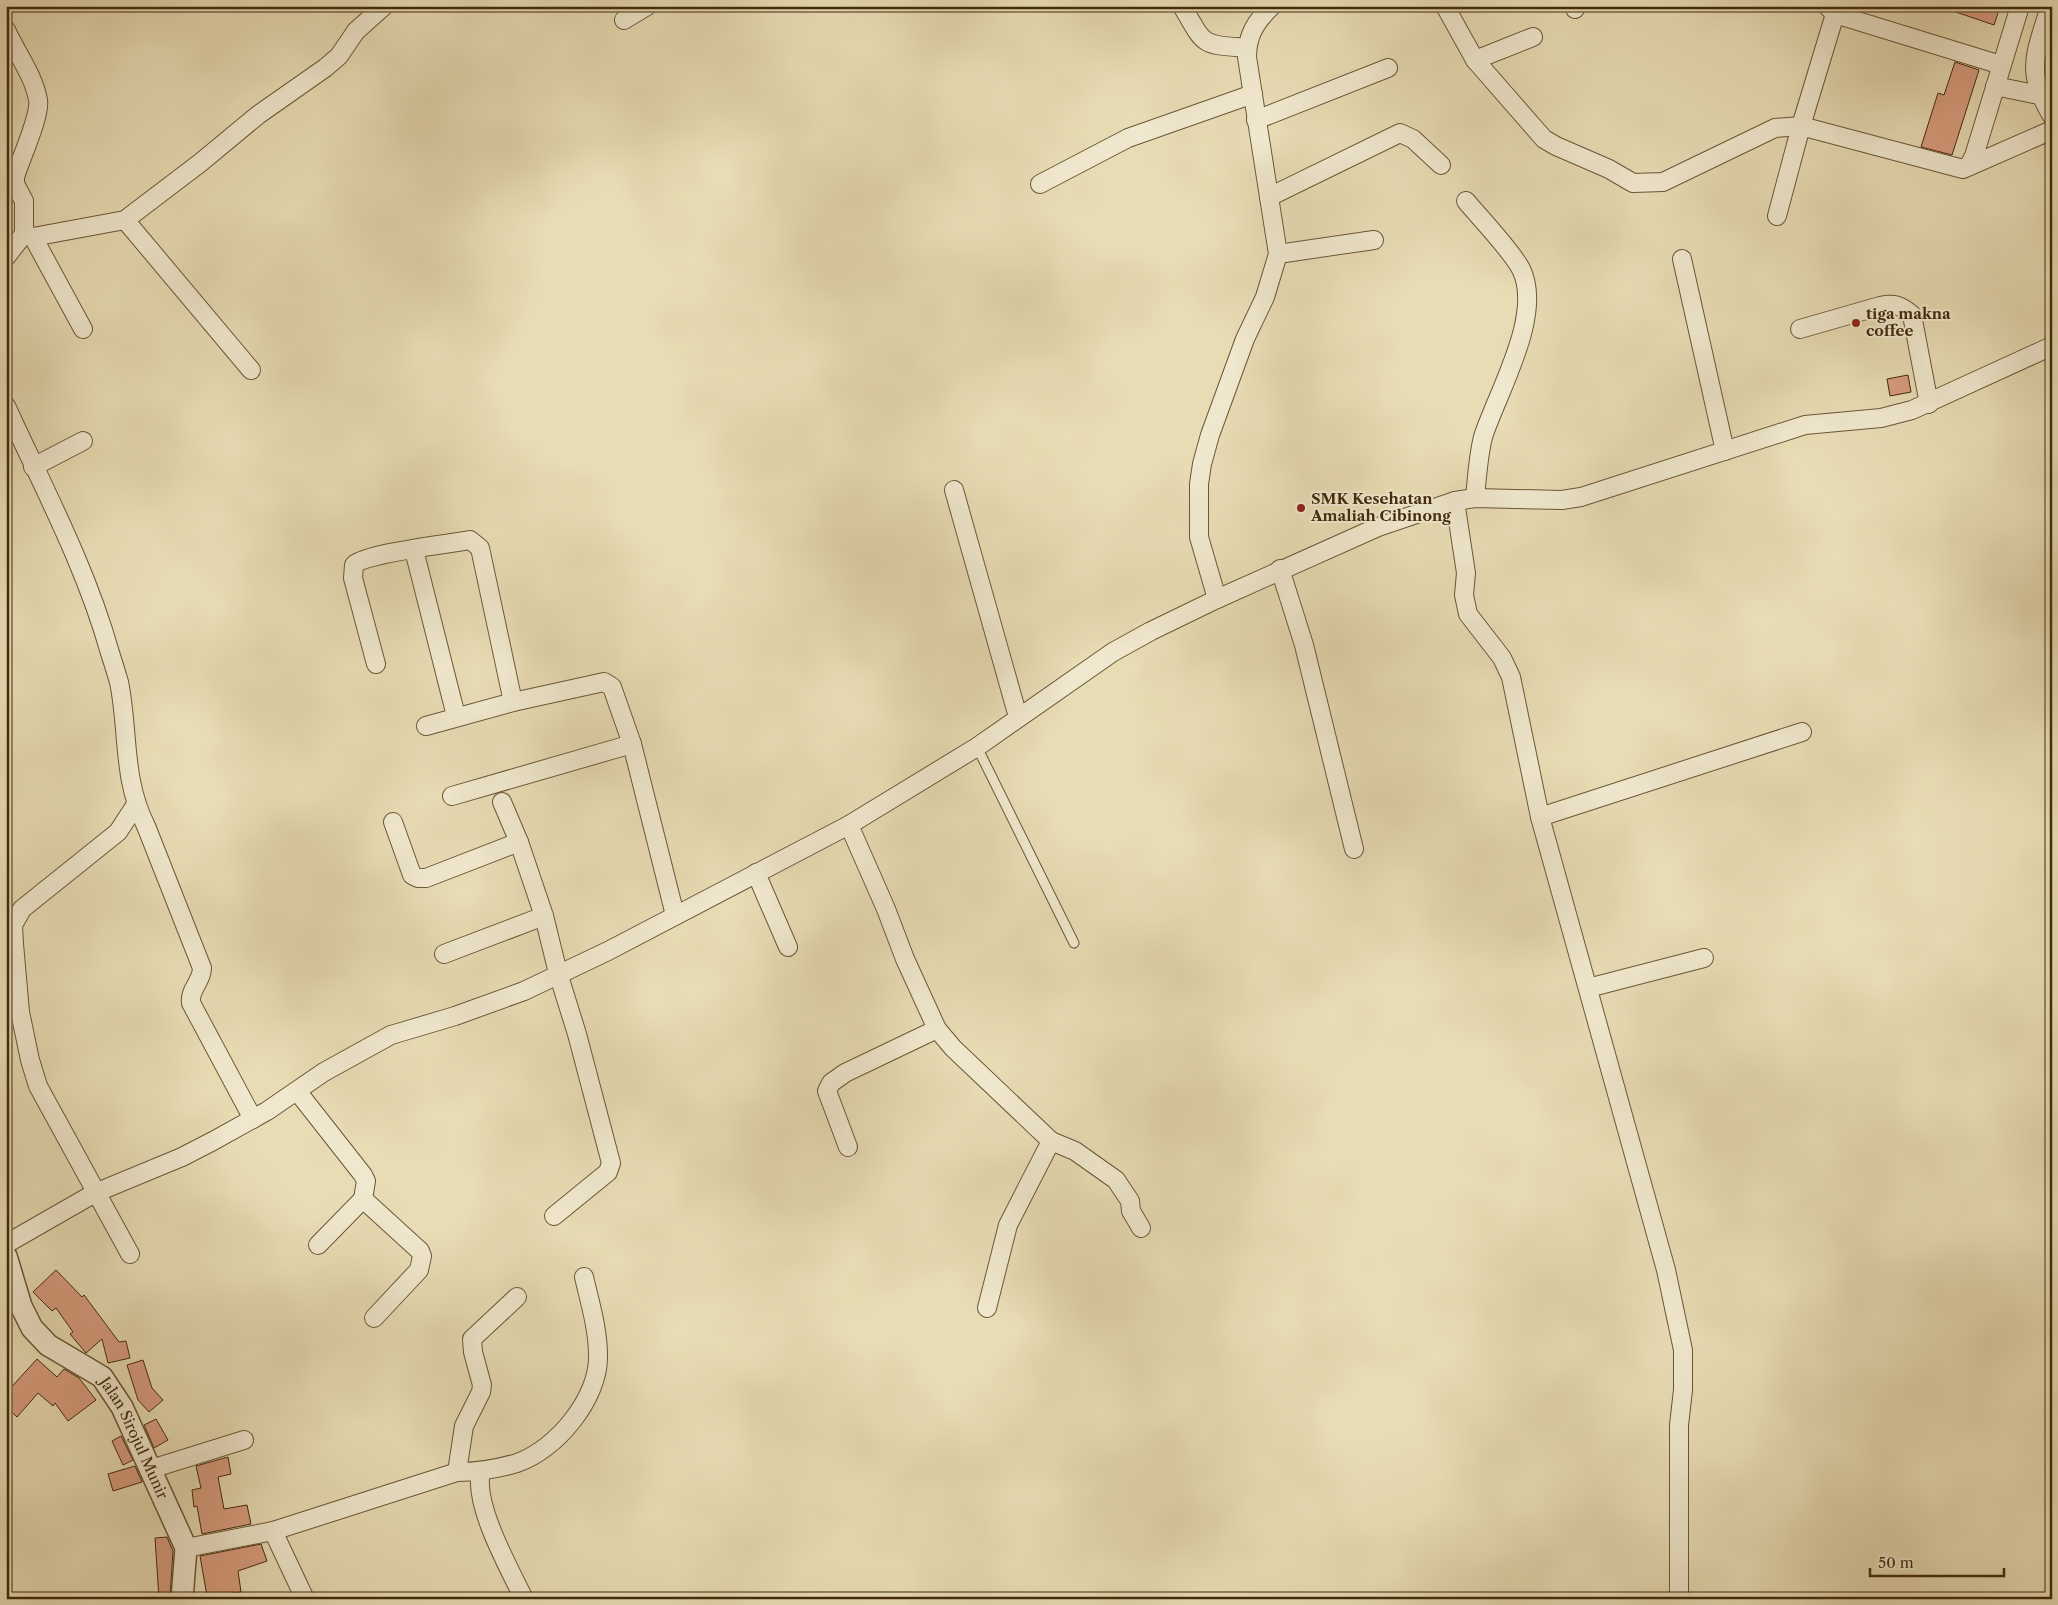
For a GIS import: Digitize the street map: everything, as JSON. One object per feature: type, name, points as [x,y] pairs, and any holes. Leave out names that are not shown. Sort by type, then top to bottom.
[{"type":"street","points":[[6,257],[28,236],[125,220],[258,115],[325,68],[339,56],[356,31],[384,6]]},
{"type":"street","points":[[624,20],[647,6]]},
{"type":"street","points":[[1182,6],[1200,38],[1210,45],[1247,48]]},
{"type":"street","points":[[1217,598],[1199,537],[1199,484],[1202,464],[1213,427],[1245,339],[1268,288],[1278,254],[1256,120],[1247,48],[1254,26],[1272,6]]},
{"type":"street","points":[[1445,6],[1475,60],[1544,139],[1556,146],[1609,168],[1633,183],[1663,182],[1775,128],[1801,126],[1963,169],[2052,130]]},
{"type":"street","points":[[1969,166],[1974,156],[2020,6]]},
{"type":"street","points":[[2050,6],[2035,57],[2034,68],[2039,95],[2052,116]]},
{"type":"street","points":[[1777,216],[1831,10],[2001,65]]},
{"type":"street","points":[[6,30],[32,80],[38,101],[33,124],[15,177],[15,184],[24,201],[28,236],[82,329]]},
{"type":"street","points":[[1475,60],[1533,37]]},
{"type":"street","points":[[1256,120],[1388,68]]},
{"type":"street","points":[[1995,86],[2039,95]]},
{"type":"street","points":[[1040,184],[1128,138],[1253,94]]},
{"type":"street","points":[[1269,197],[1400,133],[1413,139],[1441,165]]},
{"type":"street","points":[[1466,201],[1522,270],[1528,301],[1518,346],[1483,438],[1475,498]]},
{"type":"street","points":[[125,220],[251,370]]},
{"type":"street","points":[[1278,254],[1374,240]]},
{"type":"street","points":[[1682,259],[1725,451]]},
{"type":"street","points":[[1800,329],[1880,306],[1891,304],[1902,306],[1912,315],[1929,404]]},
{"type":"street","points":[[6,1244],[95,1193],[182,1157],[253,1118],[324,1072],[391,1035],[491,1004],[608,952],[849,825],[977,747],[1113,652],[1151,630],[1280,569],[1378,527],[1455,501],[1475,498],[1562,500],[1581,497],[1805,425],[1881,418],[1929,404],[2052,346]]},
{"type":"street","points":[[6,406],[92,592],[119,682],[129,772],[135,806],[201,963],[202,976],[191,992],[191,1003],[253,1118]]},
{"type":"street","points":[[34,467],[82,441]]},
{"type":"street","points":[[954,490],[1018,717]]},
{"type":"street","points":[[1455,501],[1466,573],[1464,595],[1468,614],[1502,658],[1511,677],[1540,817],[1666,1270],[1683,1350],[1683,1390],[1679,1425],[1679,1599]]},
{"type":"street","points":[[376,664],[352,571],[358,562],[364,559],[470,540],[478,546],[514,702]]},
{"type":"street","points":[[414,550],[456,716]]},
{"type":"street","points":[[1280,569],[1304,645],[1354,849]]},
{"type":"street","points":[[426,726],[456,716],[606,682],[612,687],[632,744],[675,915]]},
{"type":"street","points":[[1540,817],[1802,732]]},
{"type":"street","points":[[452,796],[632,744]]},
{"type":"street","points":[[502,802],[519,842],[544,916],[558,973],[592,1084],[612,1166],[603,1176],[554,1216]]},
{"type":"street","points":[[130,1254],[38,1086],[30,1060],[20,1012],[13,925],[22,909],[118,832],[135,806]]},
{"type":"street","points":[[393,822],[412,874],[418,878],[426,878],[519,842]]},
{"type":"street","points":[[849,825],[886,909],[904,959],[937,1029],[953,1048],[1051,1141],[1075,1150],[1116,1180],[1130,1201],[1131,1211],[1142,1228]]},
{"type":"street","points":[[756,873],[788,947]]},
{"type":"street","points":[[444,954],[544,916]]},
{"type":"street","points":[[1588,988],[1704,958]]},
{"type":"street","points":[[848,1148],[827,1091],[831,1083],[845,1073],[937,1029]]},
{"type":"street","points":[[297,1091],[366,1181],[363,1199],[318,1245]]},
{"type":"street","points":[[987,1308],[1008,1225],[1051,1141]]},
{"type":"street","points":[[363,1199],[420,1251],[422,1256],[418,1270],[374,1318]]},
{"type":"street","name":"Jalan Sirojul Munir","points":[[6,1256],[21,1306],[32,1328],[48,1344],[105,1380],[122,1407],[152,1469],[186,1548],[182,1599]]},
{"type":"street","points":[[186,1548],[274,1531],[457,1472],[481,1472],[519,1462],[544,1447],[564,1431],[580,1411],[591,1388],[598,1358],[595,1324],[584,1277]]},
{"type":"street","points":[[457,1472],[464,1426],[481,1392],[482,1385],[473,1352],[472,1339],[517,1297]]},
{"type":"street","points":[[152,1469],[244,1440]]},
{"type":"street","points":[[481,1472],[479,1478],[484,1510],[524,1599]]},
{"type":"street","points":[[274,1531],[305,1599]]},
{"type":"lane","points":[[977,747],[1074,943]]},
{"type":"building","points":[[1948,6],[1991,6],[1999,10],[1994,25],[1947,9]]},
{"type":"building","points":[[1955,62],[1979,70],[1952,155],[1921,147],[1938,93],[1944,95]]},
{"type":"building","points":[[1908,375],[1911,392],[1890,396],[1887,379]]},
{"type":"building","points":[[56,1270],[82,1297],[84,1295],[119,1342],[126,1341],[130,1358],[108,1363],[102,1339],[86,1353],[70,1334],[73,1332],[56,1308],[52,1311],[33,1292]]},
{"type":"building","points":[[37,1359],[57,1377],[64,1369],[79,1378],[96,1400],[68,1421],[55,1403],[53,1406],[38,1393],[17,1417],[6,1407],[6,1393]]},
{"type":"building","points":[[143,1360],[152,1388],[163,1400],[149,1412],[138,1400],[127,1365]]},
{"type":"building","points":[[156,1419],[168,1440],[154,1448],[144,1425]]},
{"type":"building","points":[[121,1436],[133,1460],[123,1465],[112,1441]]},
{"type":"building","points":[[228,1457],[231,1474],[218,1477],[224,1509],[247,1505],[251,1524],[202,1534],[197,1506],[194,1507],[192,1490],[201,1488],[196,1466]]},
{"type":"building","points":[[135,1466],[142,1482],[113,1491],[108,1474]]},
{"type":"building","points":[[167,1537],[173,1551],[170,1598],[159,1599],[155,1538]]},
{"type":"building","points":[[261,1544],[267,1561],[238,1571],[241,1592],[207,1596],[200,1556]]},
{"type":"place","name":"tiga makna coffee","points":[[1856,323]]},
{"type":"place","name":"SMK Kesehatan Amaliah Cibinong","points":[[1301,508]]}]
